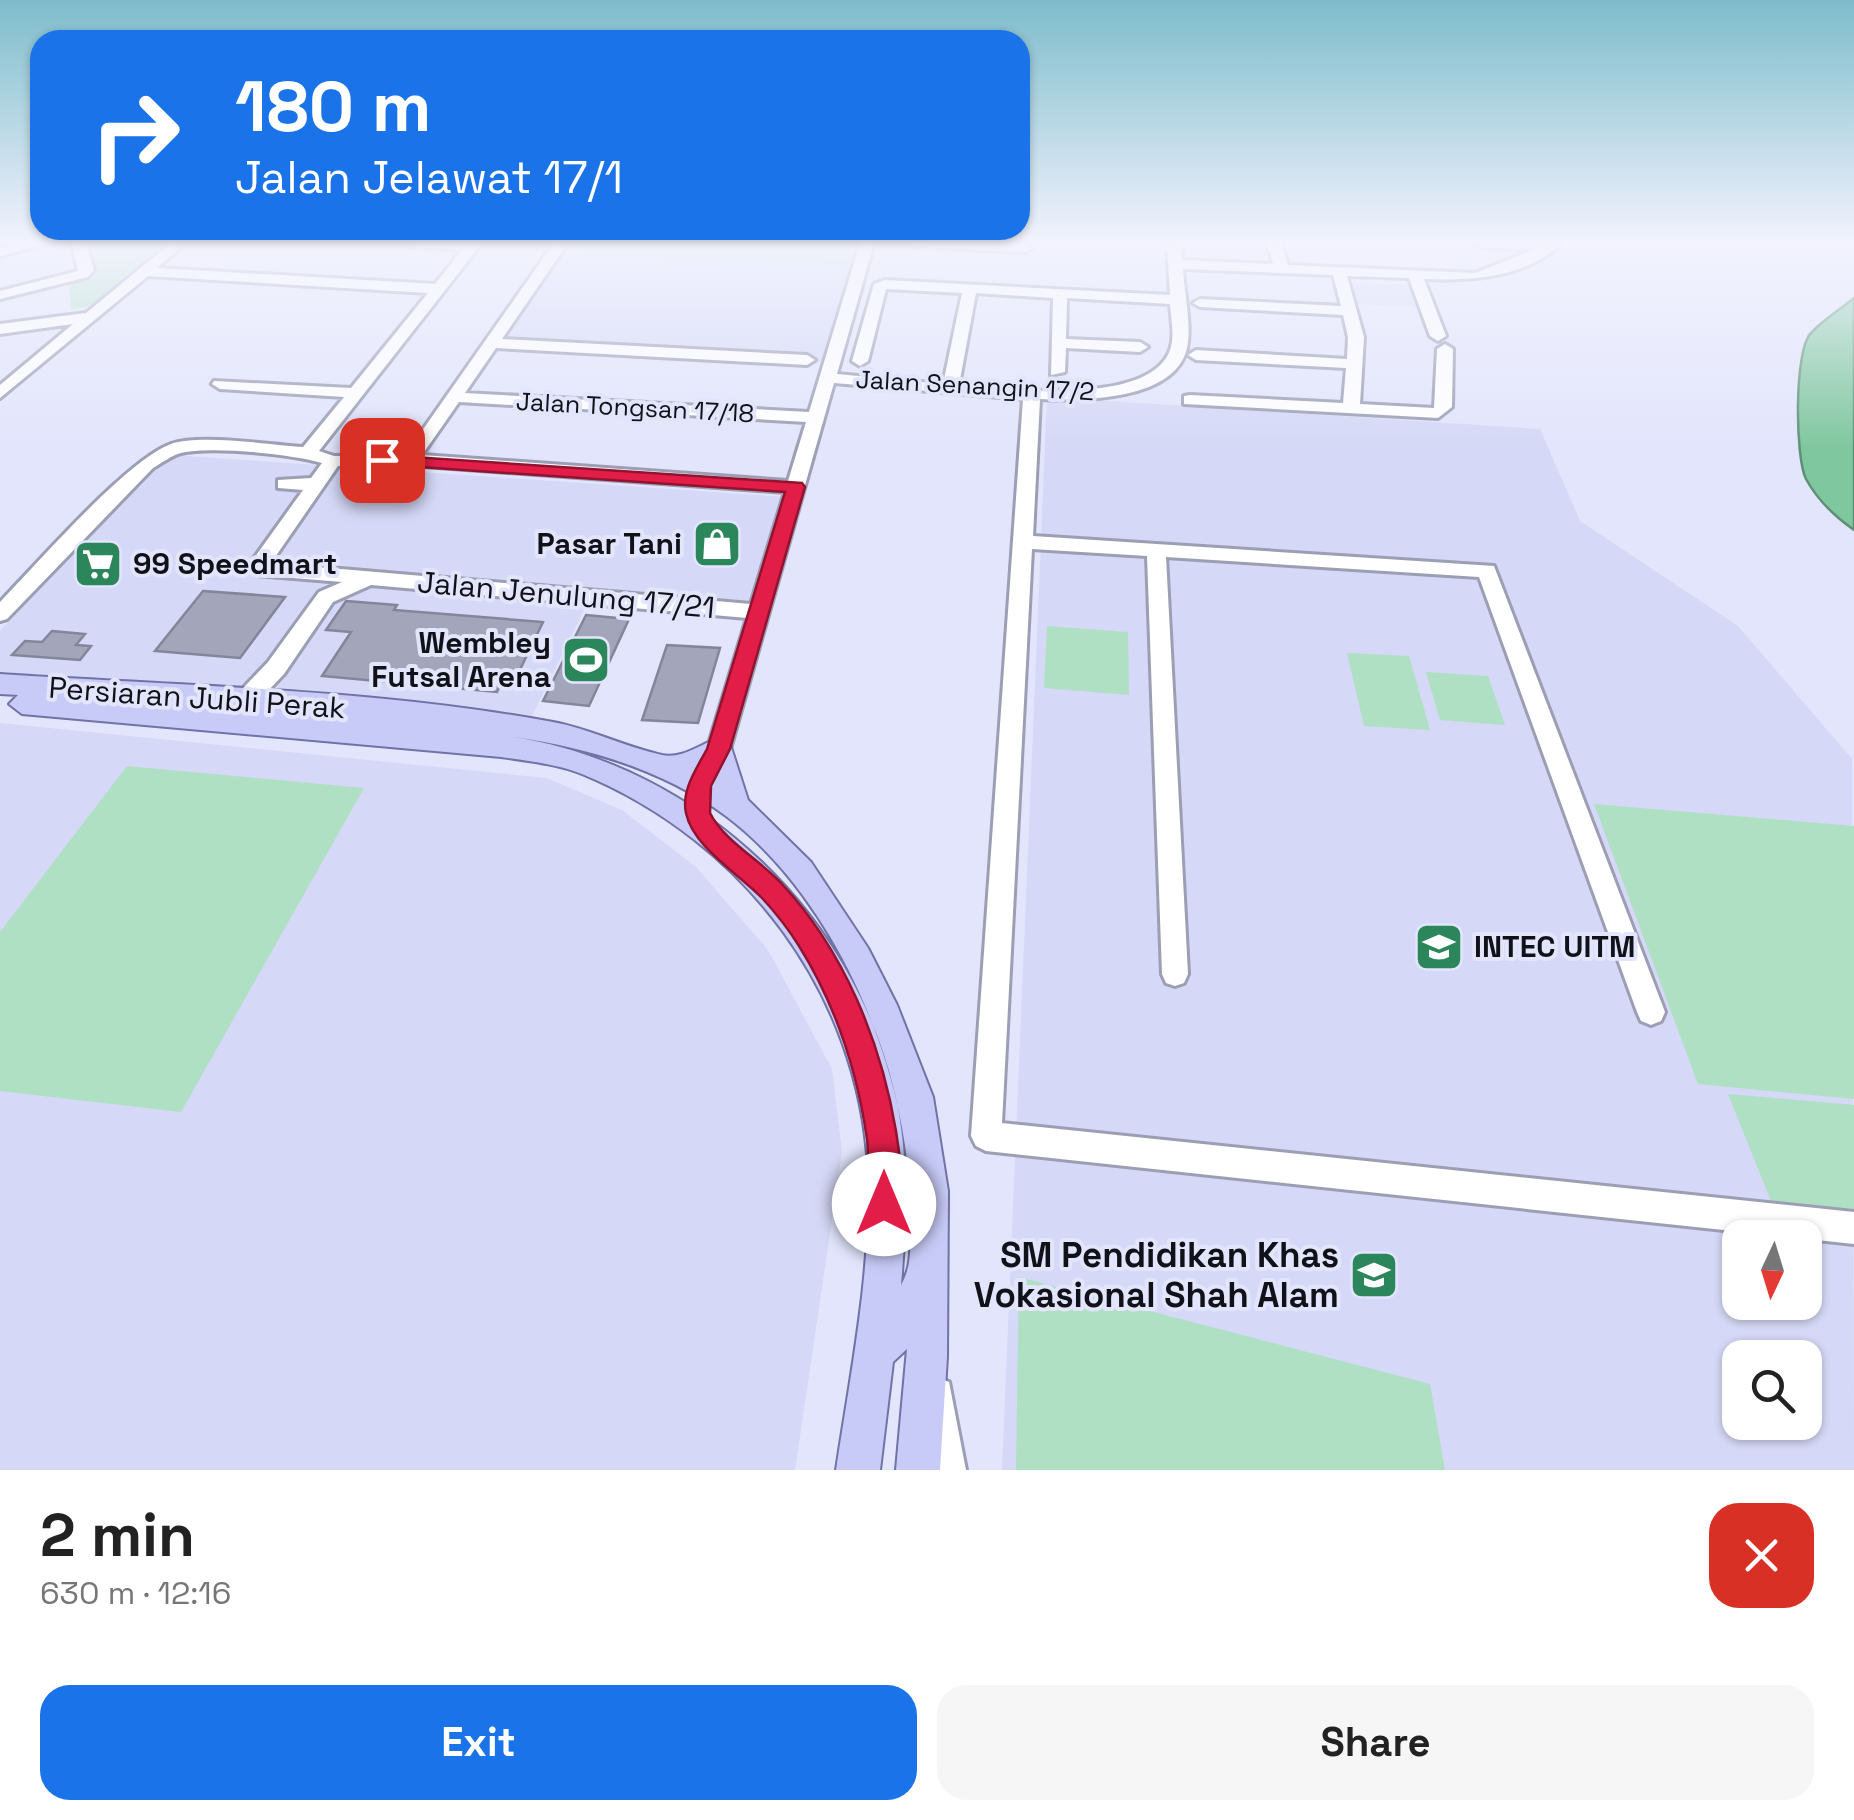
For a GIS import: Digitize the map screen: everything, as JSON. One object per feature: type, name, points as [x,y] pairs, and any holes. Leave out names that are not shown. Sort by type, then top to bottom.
[{"type":"main road","name":"Persiaran Jubli Perak","points":[[0,684],[236,709],[550,755],[590,766],[705,828],[772,892],[808,937],[850,1014],[873,1080],[886,1168],[877,1348],[858,1470]]},
{"type":"main road","name":"Persiaran Jubli Perak","points":[[0,702],[236,709],[276,701],[558,733],[658,767],[737,808],[817,897],[881,1001],[902,1052],[925,1135],[930,1274],[918,1470]]},
{"type":"main road","points":[[658,767],[692,764],[718,749],[727,792],[737,808]]},
{"type":"main road","points":[[700,786],[698,813],[705,828]]},
{"type":"main road","points":[[877,1348],[901,1326],[930,1274]]},
{"type":"street","points":[[0,393],[96,312]]},
{"type":"street","points":[[308,453],[419,312]]},
{"type":"street","points":[[410,460],[513,312]]},
{"type":"street","points":[[700,786],[718,749],[847,312]]},
{"type":"street","points":[[860,361],[873,312]]},
{"type":"street","points":[[952,386],[966,312]]},
{"type":"street","points":[[1057,372],[1059,312]]},
{"type":"street","name":"Jalan Senangin 17/2","points":[[827,378],[1032,392],[1124,390],[1164,372],[1180,346],[1178,312]]},
{"type":"street","points":[[1350,312],[1356,337],[1351,410]]},
{"type":"street","points":[[1190,400],[1438,413],[1444,407],[1441,342],[1429,312]]},
{"type":"street","points":[[0,329],[91,316]]},
{"type":"street","points":[[1058,342],[1140,347]]},
{"type":"street","points":[[491,343],[806,360]]},
{"type":"street","points":[[1196,354],[1355,364]]},
{"type":"street","points":[[220,384],[352,393]]},
{"type":"street","points":[[1032,392],[986,1136],[1854,1228]]},
{"type":"street","name":"Jalan Tongsan 17/18","points":[[454,396],[816,417]]},
{"type":"street","points":[[0,614],[147,464],[163,453],[191,446],[308,453],[334,461],[410,460],[796,487]]},
{"type":"street","points":[[326,597],[319,582],[295,571],[255,565],[334,461]]},
{"type":"street","points":[[284,484],[316,484]]},
{"type":"street","points":[[257,525],[284,527]]},
{"type":"street","points":[[1022,542],[1487,571],[1651,1012]]},
{"type":"street","points":[[1156,552],[1176,974]]},
{"type":"street","name":"Jalan Jenulung 17/21","points":[[295,571],[759,612]]},
{"type":"street","points":[[236,709],[276,668],[326,597],[372,577]]},
{"type":"street","points":[[276,668],[276,701]]},
{"type":"street","points":[[927,1342],[948,1470]]},
{"type":"shaded area","points":[[513,312],[847,312],[832,363],[491,343]]},
{"type":"shaded area","points":[[1836,312],[1854,312],[1854,530],[1827,508],[1802,467],[1799,381],[1805,343],[1815,328]]},
{"type":"shaded area","name":"INTEC UITM","points":[[1047,397],[1540,429],[1580,521],[1738,626],[1852,759],[1854,1470],[1002,1470]]},
{"type":"shaded area","points":[[170,455],[785,497],[752,604],[594,590],[531,718],[236,688],[0,672],[0,631],[160,460]]},
{"type":"shaded area","points":[[1047,626],[1128,632],[1129,695],[1044,688]]},
{"type":"shaded area","points":[[1347,653],[1409,656],[1430,730],[1364,726]]},
{"type":"shaded area","points":[[1426,672],[1488,676],[1505,725],[1440,720]]},
{"type":"shaded area","points":[[0,723],[546,778],[622,810],[696,867],[768,950],[832,1069],[842,1152],[795,1470],[0,1470]]},
{"type":"shaded area","points":[[127,766],[364,788],[181,1112],[0,1091],[0,932]]},
{"type":"shaded area","points":[[1594,804],[1854,826],[1854,1099],[1698,1084]]},
{"type":"shaded area","points":[[1728,1094],[1854,1105],[1854,1214],[1773,1206]]},
{"type":"shaded area","points":[[1019,1277],[1430,1384],[1445,1470],[1016,1470]]},
{"type":"building","points":[[203,591],[285,597],[240,658],[155,651]]},
{"type":"building","points":[[346,601],[397,605],[394,610],[543,622],[513,684],[501,683],[497,692],[322,676],[351,632],[326,630]]},
{"type":"building","name":"Wembley Futsal Arena","points":[[586,615],[629,619],[589,706],[543,701]]},
{"type":"building","points":[[52,631],[85,634],[76,645],[91,646],[80,660],[12,655],[25,641],[42,642]]},
{"type":"building","points":[[667,645],[720,648],[698,723],[642,720]]},
{"type":"place","name":"Pasar Tani","points":[[717,544]]},
{"type":"place","name":"99 Speedmart","points":[[98,564]]},
{"type":"place","name":"Wembley Futsal Arena","points":[[586,660]]},
{"type":"place","name":"INTEC UITM","points":[[1439,947]]},
{"type":"place","name":"SM Pendidikan Khas Vokasional Shah Alam","points":[[1374,1275]]},
{"type":"route","points":[[382,460],[796,487],[718,749],[700,786],[698,813],[705,828],[772,892],[808,937],[850,1014],[873,1080],[886,1168],[884,1204]]}]
